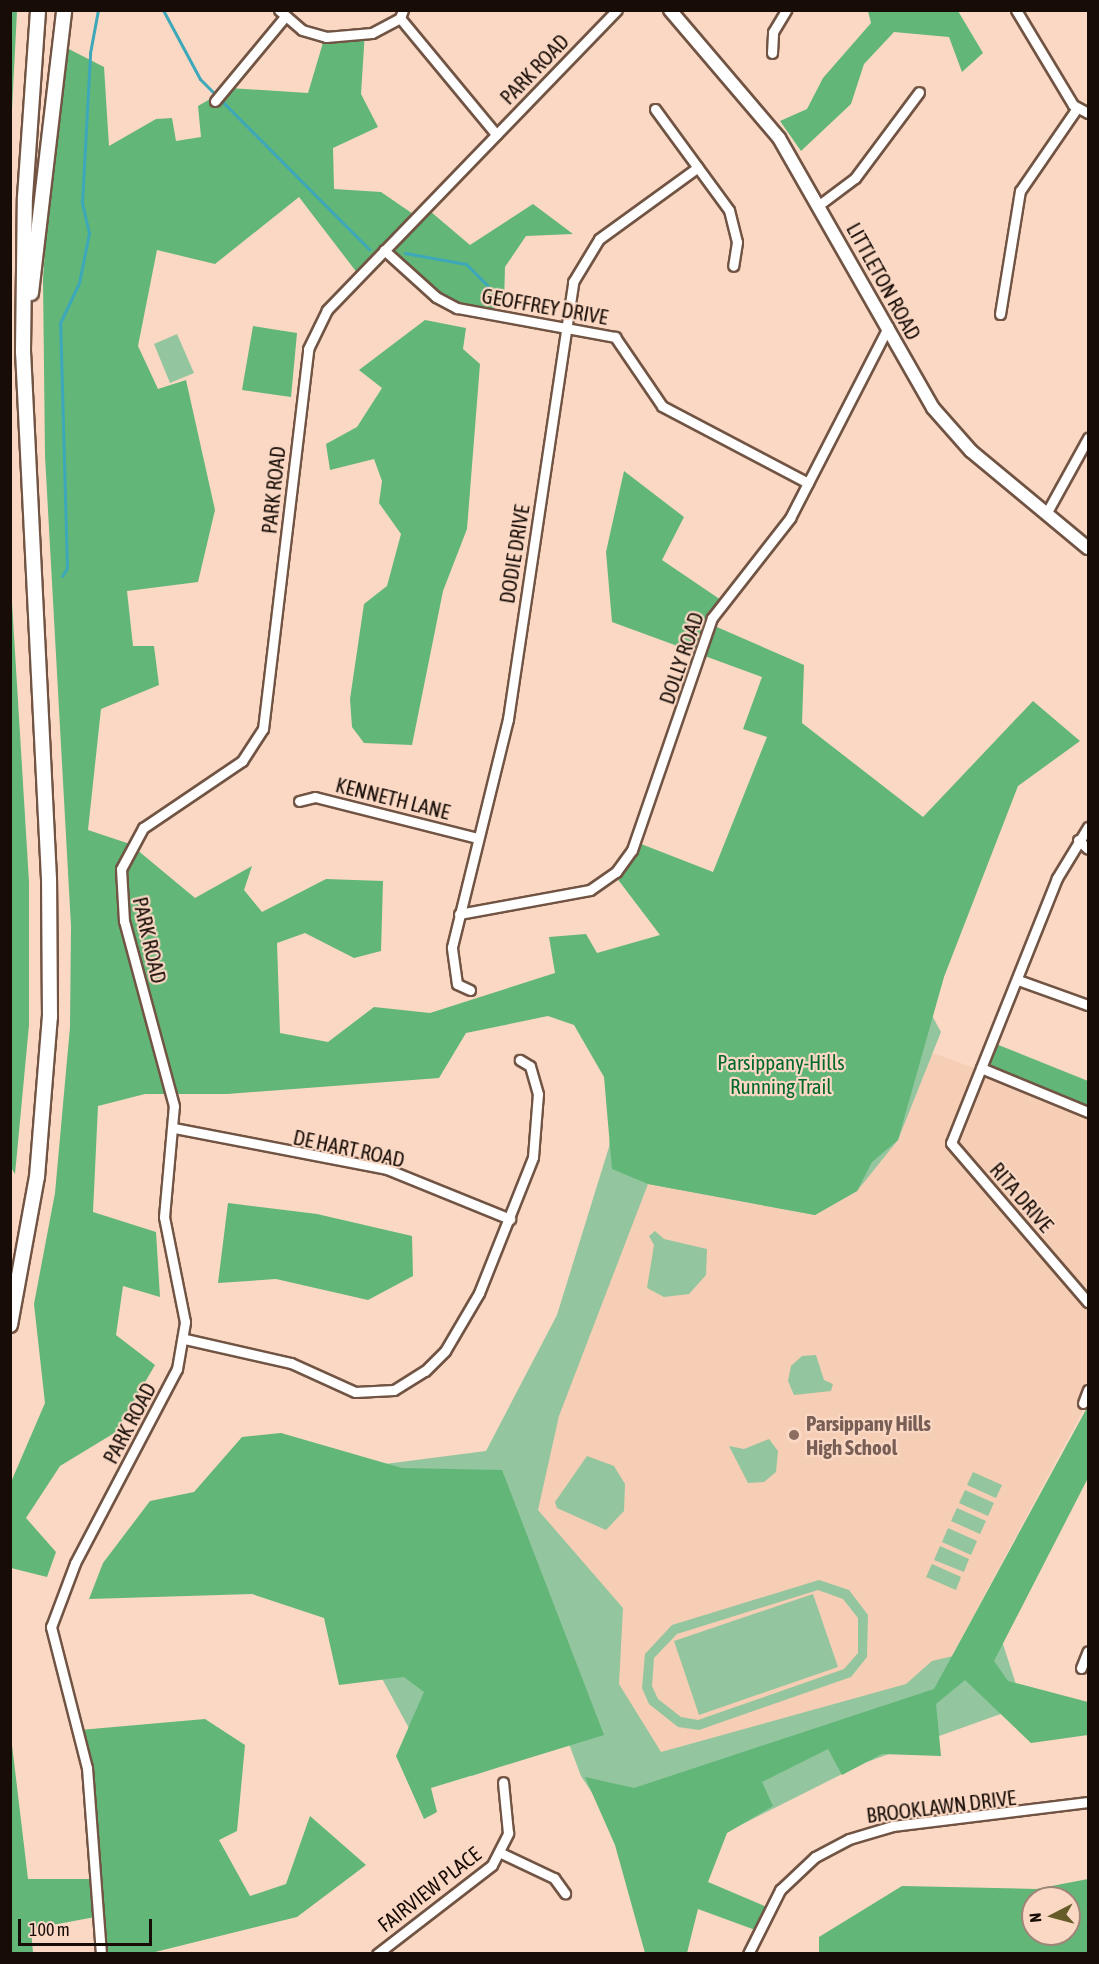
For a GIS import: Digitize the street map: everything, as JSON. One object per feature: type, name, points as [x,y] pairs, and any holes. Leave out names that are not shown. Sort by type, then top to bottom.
[{"type":"highway","points":[[10,1325],[37,1177],[50,1017],[49,879],[23,351],[38,10]]},
{"type":"highway","points":[[23,351],[64,10]]},
{"type":"main road","name":"LITTLETON ROAD","points":[[670,10],[748,96],[819,205],[888,327],[951,430],[1046,514],[1089,548]]},
{"type":"street","name":"PARK ROAD","points":[[101,1953],[87,1768],[51,1627],[59,1596],[169,1386],[185,1339],[164,1217],[174,1128],[171,1087],[124,921],[121,869],[143,828],[242,761],[263,729],[308,349],[327,310],[617,10]]},
{"type":"street","points":[[772,53],[773,32],[786,10]]},
{"type":"street","points":[[1016,10],[1077,108],[1089,113]]},
{"type":"street","points":[[215,101],[224,93],[282,14],[312,34],[340,38],[372,33],[401,14],[496,134]]},
{"type":"street","points":[[819,205],[855,178],[919,92]]},
{"type":"street","points":[[1000,314],[1020,191],[1077,108]]},
{"type":"street","points":[[655,109],[698,167],[735,224],[733,266]]},
{"type":"street","name":"DODIE DRIVE","points":[[470,990],[457,984],[453,963],[459,914],[508,719],[566,326],[578,269],[599,239],[698,167]]},
{"type":"street","name":"GEOFFREY DRIVE","points":[[384,250],[436,297],[457,308],[566,326],[615,337],[662,406],[808,483]]},
{"type":"street","name":"DOLLY ROAD","points":[[459,914],[590,890],[616,872],[642,827],[716,611],[780,533],[888,327]]},
{"type":"street","points":[[1046,514],[1089,438]]},
{"type":"street","name":"KENNETH LANE","points":[[300,801],[315,796],[477,838]]},
{"type":"street","points":[[1089,827],[1078,840],[981,1068],[1089,1113]]},
{"type":"street","points":[[1078,840],[1089,849]]},
{"type":"street","points":[[1018,981],[1089,1005]]},
{"type":"street","points":[[185,1339],[291,1363],[356,1392],[394,1390],[445,1351],[479,1293],[533,1157],[539,1112],[530,1066],[519,1060]]},
{"type":"street","name":"RITA DRIVE","points":[[981,1068],[951,1143],[1089,1302]]},
{"type":"street","name":"DE HART ROAD","points":[[174,1128],[387,1169],[510,1219]]},
{"type":"street","points":[[1083,1403],[1089,1390]]},
{"type":"street","points":[[1081,1668],[1089,1651]]},
{"type":"street","name":"FAIRVIEW PLACE","points":[[377,1953],[482,1875],[501,1853],[510,1815],[503,1782]]},
{"type":"street","name":"BROOKLAWN DRIVE","points":[[748,1953],[780,1890],[815,1857],[849,1839],[893,1826],[1089,1802]]},
{"type":"street","points":[[501,1853],[554,1878],[565,1893]]},
{"type":"shaded area","name":"Parsippany Hills High School","points":[[933,1053],[1088,1110],[1088,1401],[934,1689],[633,1788],[581,1776],[502,1470],[549,1358],[648,1184],[815,1215],[857,1191]]},
{"type":"green space","points":[[10,11],[17,11],[11,129]]},
{"type":"green space","points":[[868,11],[958,11],[983,53],[962,72],[949,37],[894,32],[864,64],[851,104],[801,151],[780,121],[807,109],[823,78],[871,23]]},
{"type":"green space","points":[[365,31],[361,94],[378,127],[333,148],[334,189],[381,192],[416,216],[424,206],[470,245],[533,204],[573,234],[526,236],[505,267],[504,304],[481,312],[434,297],[386,249],[358,274],[299,197],[215,264],[157,250],[138,346],[158,389],[186,380],[215,510],[198,582],[127,591],[133,646],[154,646],[159,685],[101,709],[88,830],[130,844],[195,898],[252,866],[244,890],[262,912],[326,879],[383,881],[381,951],[354,958],[305,933],[277,943],[280,1033],[328,1042],[374,1007],[430,1013],[555,973],[549,937],[586,934],[597,953],[660,935],[613,873],[636,842],[713,872],[767,737],[743,729],[762,677],[612,622],[606,552],[624,471],[684,517],[662,560],[721,600],[710,624],[804,665],[802,723],[923,817],[1033,701],[1080,741],[1018,786],[944,977],[898,1140],[872,1162],[857,1191],[815,1215],[648,1184],[612,1169],[604,1077],[574,1025],[548,1016],[466,1033],[439,1078],[227,1094],[145,1094],[98,1106],[93,1212],[156,1232],[160,1297],[123,1286],[116,1335],[155,1365],[116,1432],[60,1466],[26,1518],[56,1552],[47,1577],[11,1568],[11,1482],[45,1403],[34,1304],[55,1193],[70,1027],[71,926],[45,456],[43,279],[59,44],[104,67],[109,146],[156,119],[172,118],[176,141],[201,137],[198,106],[229,88],[308,93],[325,36]]},
{"type":"green space","points":[[425,320],[466,328],[463,349],[480,364],[467,529],[443,591],[412,745],[364,743],[352,727],[350,699],[364,604],[387,586],[401,534],[379,503],[382,481],[374,459],[330,470],[326,444],[357,427],[382,388],[359,370]]},
{"type":"green space","points":[[253,326],[297,333],[291,397],[242,390]]},
{"type":"green space","points":[[177,334],[194,373],[170,383],[154,344]]},
{"type":"green space","points":[[10,570],[29,882],[29,1025],[15,1174],[10,1166]]},
{"type":"green space","name":"Parsippany-Hills Running Trail","points":[[899,955],[941,1032],[898,1140],[857,1191],[815,1215],[648,1184],[559,1416],[538,1510],[623,1608],[619,1684],[661,1752],[906,1684],[932,1661],[1003,1644],[1023,1706],[864,1763],[727,1832],[649,1880],[581,1776],[569,1744],[472,1776],[423,1754],[336,1594],[354,1468],[486,1451],[557,1315],[609,1147],[617,1065]]},
{"type":"green space","points":[[996,1044],[1088,1081],[1088,1108],[987,1067]]},
{"type":"green space","points":[[228,1203],[317,1214],[412,1236],[413,1276],[368,1300],[276,1279],[218,1283]]},
{"type":"green space","points":[[655,1231],[664,1239],[707,1249],[706,1275],[689,1294],[664,1297],[647,1288],[654,1245],[649,1236]]},
{"type":"green space","points":[[816,1355],[824,1380],[833,1384],[831,1391],[794,1395],[788,1381],[791,1366],[802,1356]]},
{"type":"green space","points":[[1088,1406],[1088,1478],[994,1661],[1008,1681],[1088,1702],[1088,1735],[1031,1743],[965,1680],[936,1704],[941,1756],[882,1754],[842,1775],[828,1749],[762,1782],[773,1806],[727,1833],[708,1882],[769,1908],[758,1931],[698,1909],[687,1953],[645,1953],[615,1845],[585,1777],[634,1788],[934,1689]]},
{"type":"green space","points":[[281,1433],[402,1468],[502,1470],[604,1735],[431,1788],[437,1812],[424,1819],[396,1756],[424,1692],[404,1677],[339,1685],[324,1618],[252,1594],[89,1599],[103,1563],[150,1501],[194,1492],[242,1437]]},
{"type":"green space","points":[[769,1439],[778,1451],[776,1472],[764,1482],[748,1483],[729,1446],[744,1449]]},
{"type":"green space","points":[[587,1456],[614,1466],[625,1484],[624,1511],[606,1530],[557,1508],[555,1502]]},
{"type":"green space","points":[[973,1472],[1002,1485],[996,1498],[967,1485]]},
{"type":"green space","points":[[965,1490],[994,1503],[988,1516],[959,1503]]},
{"type":"green space","points":[[957,1508],[986,1521],[980,1534],[951,1521]]},
{"type":"green space","points":[[948,1528],[977,1541],[971,1555],[942,1542]]},
{"type":"green space","points":[[940,1546],[969,1559],[964,1572],[934,1560]]},
{"type":"green space","points":[[932,1564],[961,1577],[956,1590],[926,1577]]},
{"type":"green space","points":[[819,1580],[849,1590],[868,1615],[867,1657],[851,1677],[699,1730],[678,1727],[649,1704],[642,1688],[645,1654],[672,1625]],"holes":[[[818,1590],[843,1599],[858,1618],[858,1653],[844,1669],[698,1720],[681,1717],[658,1699],[652,1686],[654,1658],[677,1634]]]},
{"type":"green space","points":[[813,1594],[838,1667],[699,1715],[674,1641]]},
{"type":"green space","points":[[205,1719],[245,1745],[237,1831],[219,1840],[250,1896],[286,1884],[310,1816],[366,1865],[297,1917],[147,1954],[100,1953],[95,1917],[31,1929],[33,1953],[11,1953],[10,1728],[28,1879],[93,1879],[80,1730]]},
{"type":"green space","points":[[1088,1879],[1088,1953],[819,1953],[819,1937],[902,1886],[1021,1889],[1021,1946],[1081,1946],[1081,1886],[1052,1886]]},
{"type":"waterway","points":[[62,576],[67,568],[60,323],[79,283],[89,233],[82,203],[90,53],[98,10]]},
{"type":"waterway","points":[[163,10],[200,79],[369,249]]},
{"type":"waterway","points":[[405,253],[466,264],[488,286]]},
{"type":"place","name":"Parsippany Hills High School","points":[[794,1435]]}]
